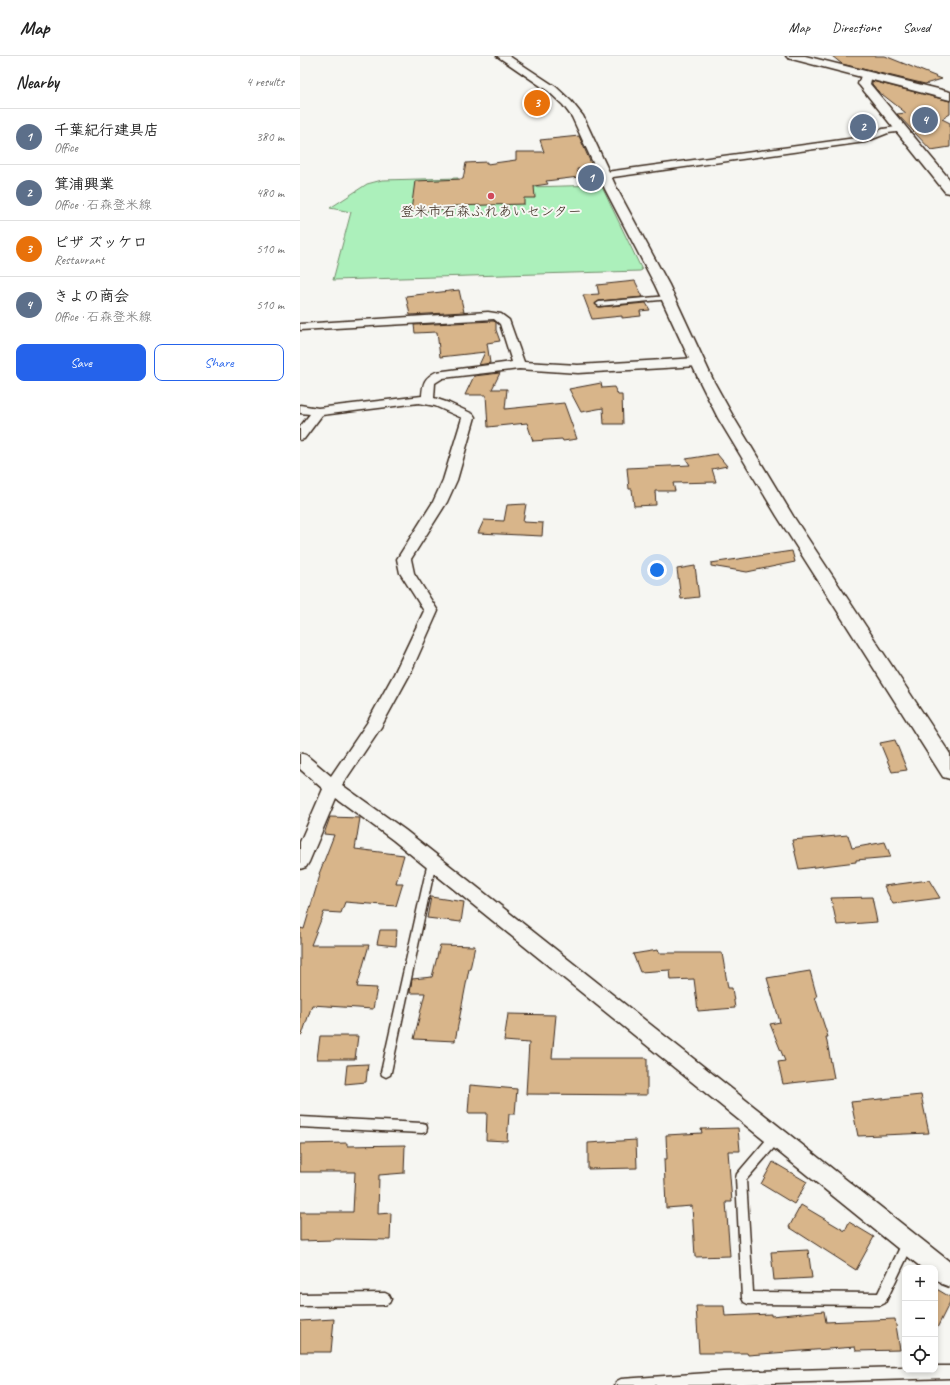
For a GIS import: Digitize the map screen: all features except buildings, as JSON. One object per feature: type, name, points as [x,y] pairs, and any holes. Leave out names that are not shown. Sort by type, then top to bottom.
[{"type":"main road","points":[[792,56],[950,96]]},
{"type":"main road","points":[[866,75],[864,84],[950,188]]},
{"type":"street","points":[[502,56],[546,84],[567,103],[581,123],[606,175],[611,189],[668,298],[706,382],[726,418],[784,516],[950,772]]},
{"type":"street","points":[[606,175],[738,158],[865,139],[886,131],[902,129]]},
{"type":"street","points":[[300,327],[428,318],[488,315],[497,316],[504,322],[519,365]]},
{"type":"street","points":[[428,400],[427,395],[429,382],[433,378],[440,375],[519,365],[572,369],[698,362]]},
{"type":"street","points":[[300,409],[318,412],[419,399],[444,404],[469,417],[450,480],[440,502],[404,559],[407,573],[431,611],[402,674],[373,727],[332,787],[300,862]]},
{"type":"street","points":[[300,436],[318,412]]},
{"type":"street","points":[[300,759],[332,787],[399,835],[950,1276]]},
{"type":"lane","points":[[600,304],[668,298]]},
{"type":"lane","points":[[386,1072],[432,862]]},
{"type":"lane","points":[[300,1122],[422,1128]]},
{"type":"lane","points":[[776,1137],[741,1178],[748,1298],[881,1299],[908,1242]]},
{"type":"lane","points":[[300,1300],[385,1299]]},
{"type":"lane","points":[[621,1385],[723,1378],[950,1372]]},
{"type":"green space","points":[[458,178],[457,189],[601,185],[642,270],[333,280],[351,212],[330,208],[367,184],[382,180]]},
{"type":"place","name":"ピザ ズッケロ","points":[[537,103]]},
{"type":"place","name":"きよの商会","points":[[925,120]]},
{"type":"place","name":"箕浦興業","points":[[863,127]]},
{"type":"place","name":"千葉紀行建具店","points":[[591,178]]},
{"type":"place","name":"登米市石森ふれあいセンター","points":[[491,196]]}]
